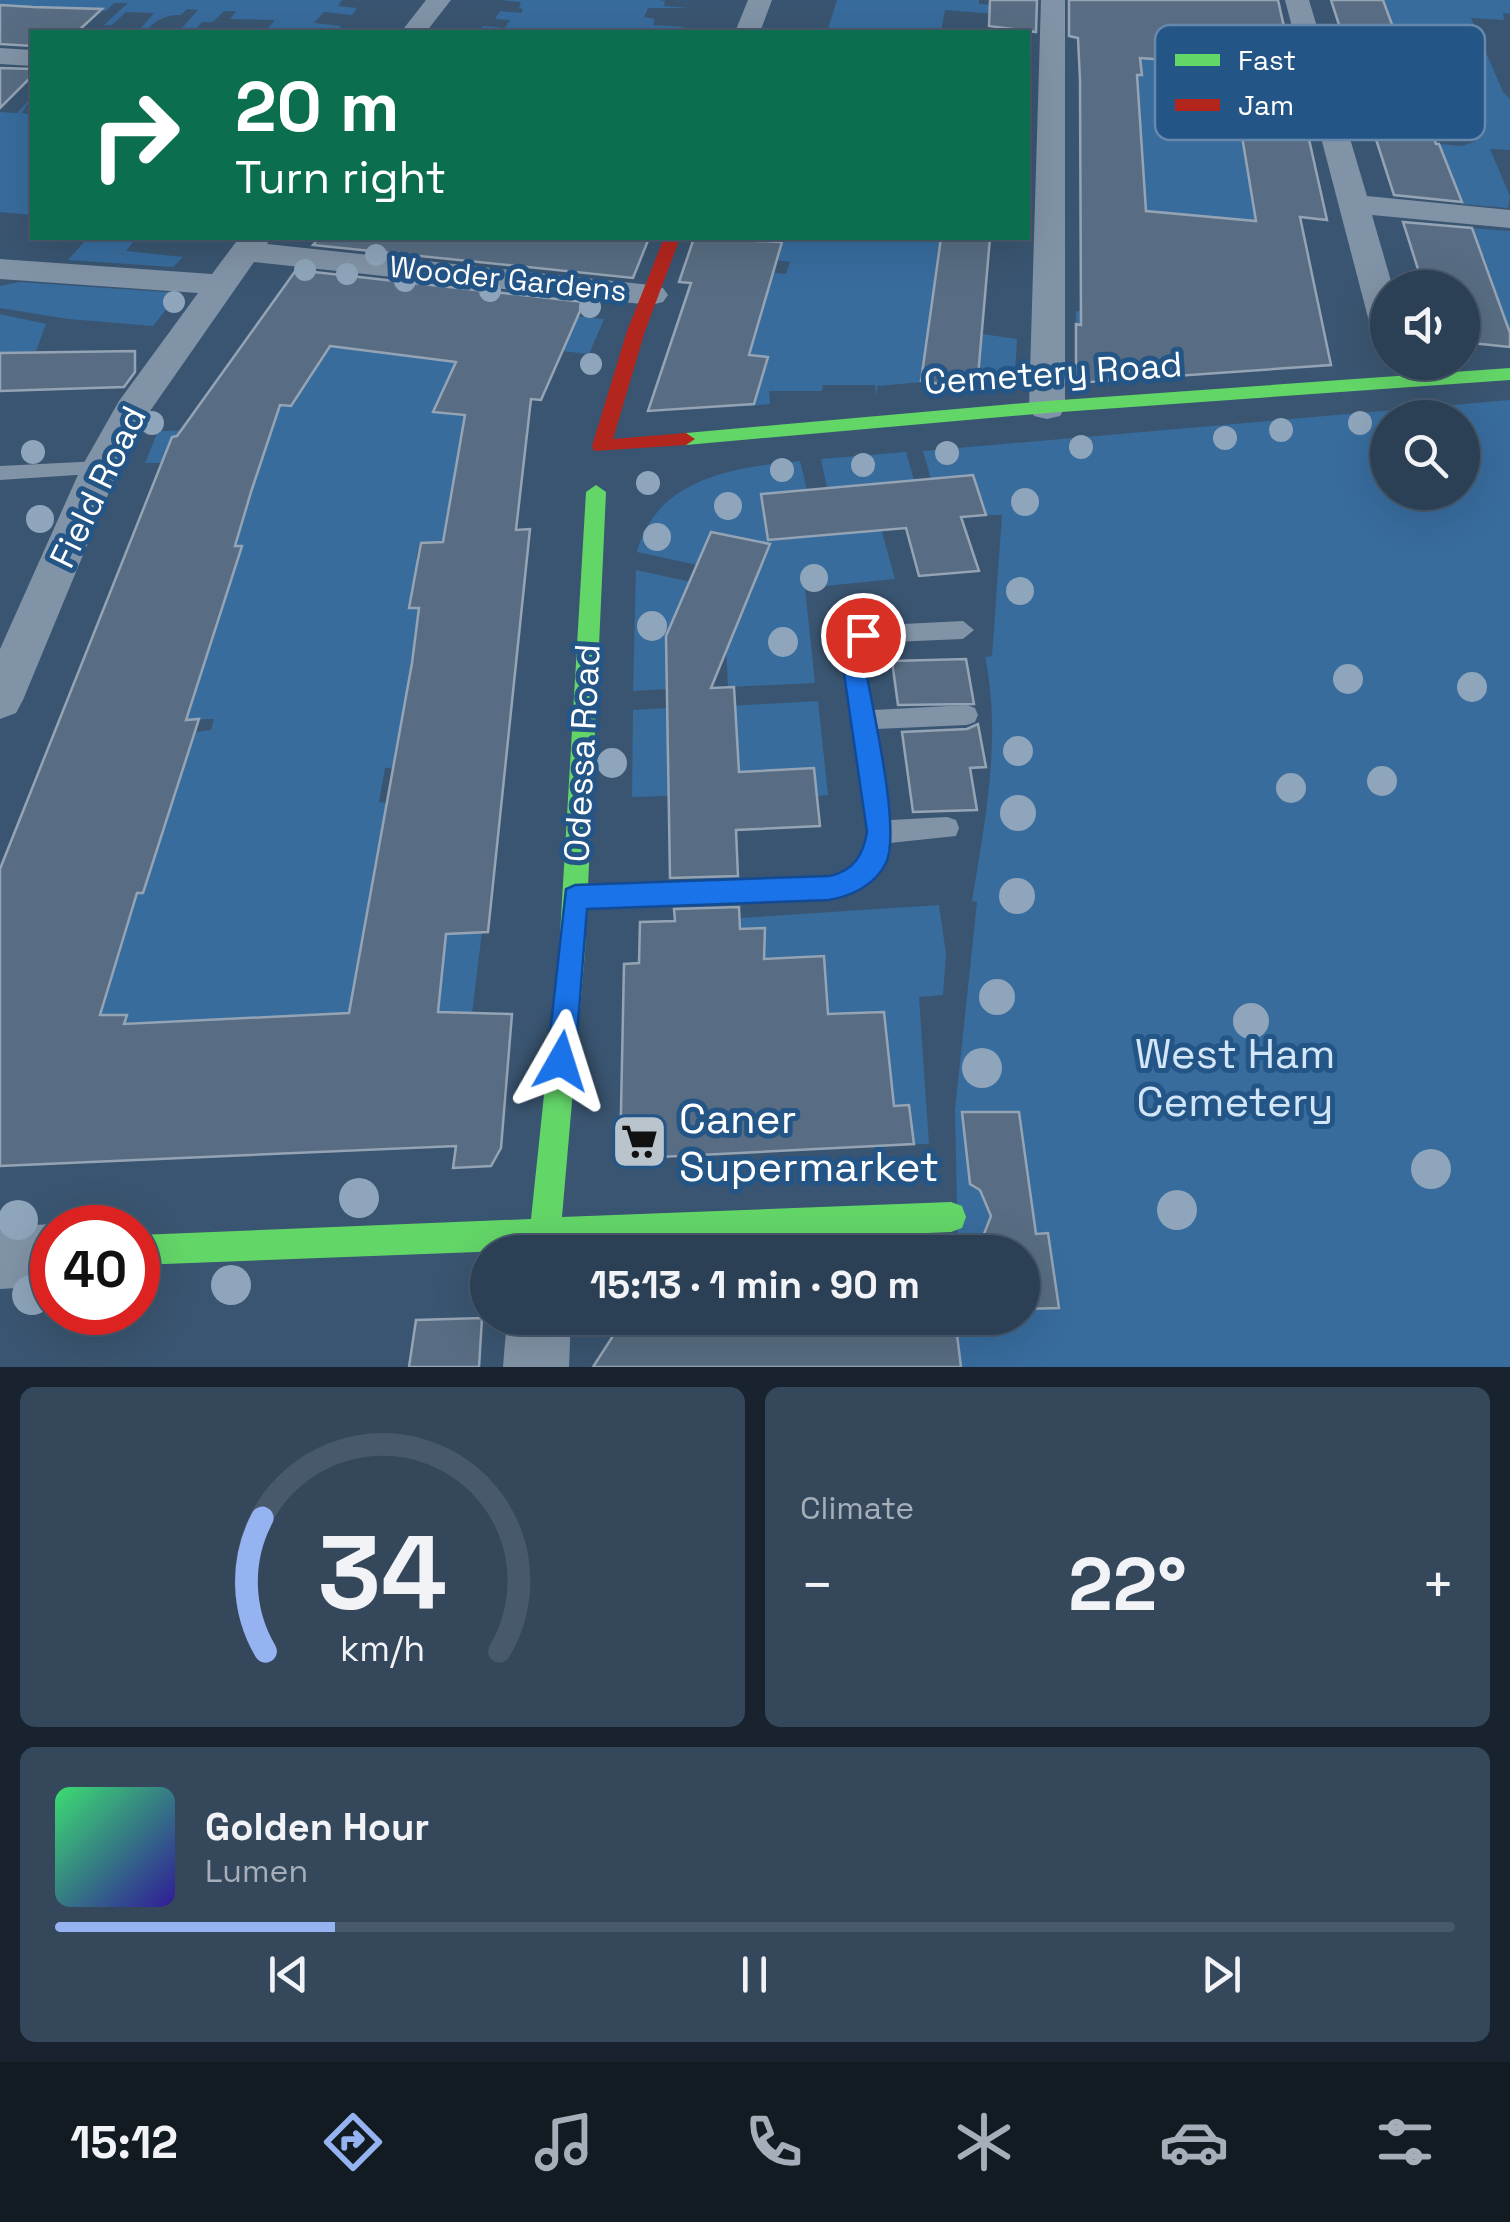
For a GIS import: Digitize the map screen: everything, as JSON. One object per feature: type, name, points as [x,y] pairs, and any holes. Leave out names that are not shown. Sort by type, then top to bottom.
[{"type":"street","points":[[414,30],[439,0]]},
{"type":"street","points":[[749,30],[760,0]]},
{"type":"street","points":[[1047,407],[1053,0]]},
{"type":"street","points":[[1297,0],[1304,25]]},
{"type":"street","points":[[0,56],[30,58]]},
{"type":"street","points":[[1334,140],[1371,270]]},
{"type":"street","points":[[1351,204],[1510,220]]},
{"type":"street","points":[[651,295],[671,240]]},
{"type":"street","name":"Wooder Gardens","points":[[250,244],[651,295]]},
{"type":"street","name":"Field Road","points":[[0,700],[100,468],[132,410],[250,244]]},
{"type":"street","points":[[0,269],[223,285]]},
{"type":"street","name":"Cemetery Road","points":[[651,295],[615,394],[601,446],[1370,376]]},
{"type":"street","name":"Cemetery Road","points":[[1480,374],[1510,374]]},
{"type":"street","name":"Odessa Road","points":[[544,1235],[575,897],[596,492]]},
{"type":"street","points":[[664,1235],[952,1216]]},
{"type":"street","points":[[160,1250],[470,1244]]},
{"type":"street","points":[[0,1258],[30,1256]]},
{"type":"street","points":[[536,1367],[538,1335]]},
{"type":"lane","points":[[0,472],[100,468]]},
{"type":"lane","points":[[575,897],[845,885],[875,859],[880,832],[852,655],[854,641],[863,635],[963,630]]},
{"type":"lane","points":[[862,720],[967,715]]},
{"type":"lane","points":[[880,832],[947,828]]},
{"type":"green space","points":[[0,0],[342,0],[338,6],[357,8],[352,15],[324,12],[314,23],[341,26],[338,30],[267,30],[275,20],[230,19],[236,11],[224,11],[213,22],[202,22],[195,30],[181,29],[198,10],[187,9],[146,30],[141,28],[154,13],[126,12],[112,25],[104,25],[128,3],[114,3],[106,11],[57,7],[51,12],[34,6],[26,13],[0,5]]},
{"type":"green space","points":[[501,0],[658,0],[665,1],[664,6],[689,8],[648,8],[644,17],[655,19],[653,25],[685,27],[676,30],[480,30],[483,26],[505,28],[510,20],[495,19],[500,11],[521,13],[521,2]]},
{"type":"green space","points":[[837,0],[979,0],[979,4],[1009,6],[1009,15],[945,10],[941,30],[828,30]]},
{"type":"green space","points":[[1108,0],[1209,0],[1240,5],[1241,11],[1211,9],[1211,14],[1227,19],[1228,25],[1155,25],[1155,140],[1249,140],[1272,144],[1275,159],[1254,158],[1254,168],[1276,170],[1277,175],[1249,172],[1250,185],[1264,187],[1270,214],[1294,217],[1297,225],[1241,220],[1259,340],[1311,346],[1312,355],[1277,350],[1223,356],[1225,370],[1219,370],[1211,341],[1200,341],[1189,316],[1173,317],[1178,329],[1157,331],[1160,344],[1144,345],[1141,333],[1105,335],[1106,347],[1094,348],[1088,325],[1076,324],[1076,311],[1128,316],[1128,311],[1146,313],[1145,292],[1127,290],[1127,282],[1157,285],[1157,266],[1127,262],[1126,254],[1156,257],[1156,248],[1174,249],[1172,237],[1125,232],[1125,227],[1159,230],[1159,223],[1166,223],[1165,213],[1081,200],[1123,204],[1124,200],[1145,201],[1144,185],[1122,182],[1120,175],[1138,176],[1137,158],[1082,149],[1124,152],[1124,145],[1117,144],[1116,132],[1123,133],[1122,126],[1141,127],[1140,120],[1116,113],[1115,107],[1122,107],[1122,102],[1136,102],[1130,84],[1115,83],[1115,78],[1142,75],[1141,69],[1116,67],[1115,60],[1140,62],[1141,58],[1132,57],[1131,49],[1113,47],[1113,43],[1138,45],[1137,40],[1112,38],[1128,37],[1126,11],[1135,11],[1135,6]]},
{"type":"green space","points":[[1383,0],[1510,0],[1510,14],[1503,13],[1504,20],[1471,18],[1474,25],[1391,25]]},
{"type":"green space","points":[[1485,50],[1503,92],[1510,99],[1510,150],[1490,149],[1510,196],[1508,208],[1463,204],[1439,144],[1462,146],[1485,140]]},
{"type":"green space","points":[[30,99],[22,113],[30,115],[30,215],[0,212],[0,112],[17,113]]},
{"type":"green space","points":[[1470,228],[1510,231],[1510,333],[1484,256],[1480,255]]},
{"type":"green space","points":[[134,240],[126,251],[183,257],[173,267],[68,260],[85,241]]},
{"type":"green space","points":[[763,240],[940,240],[923,382],[877,386],[877,398],[875,385],[769,391],[770,404],[745,406],[742,390],[762,376],[768,358],[714,352],[751,348],[765,272],[786,274],[790,262],[742,256],[761,246]]},
{"type":"green space","points":[[20,282],[179,293],[153,326],[0,308],[0,286]]},
{"type":"green space","points":[[0,314],[46,324],[36,351],[0,353]]},
{"type":"green space","points":[[554,314],[604,319],[589,354],[562,351]]},
{"type":"green space","points":[[982,334],[1017,339],[1015,372],[978,392],[954,394],[952,386],[969,376]]},
{"type":"green space","points":[[333,338],[394,354],[434,359],[471,343],[433,412],[468,415],[473,541],[419,543],[416,559],[438,559],[410,608],[421,608],[408,683],[453,682],[449,703],[404,705],[398,743],[442,765],[385,768],[379,802],[387,803],[482,932],[465,1070],[293,1017],[237,1018],[105,1085],[127,1015],[99,1015],[0,955],[120,950],[129,918],[58,896],[143,893],[162,799],[175,798],[182,775],[109,756],[188,752],[195,732],[211,730],[214,719],[187,720],[189,711],[131,693],[196,690],[209,650],[153,633],[215,631],[225,597],[185,547],[211,477],[257,475],[267,443],[224,435],[172,437],[162,463],[145,463],[158,431],[206,430],[256,402],[292,406]]},
{"type":"green space","name":"West Ham Cemetery","points":[[1510,400],[1510,1367],[961,1367],[957,1335],[1040,1335],[1040,1235],[958,1235],[955,1110],[977,902],[972,901],[990,779],[992,718],[985,657],[992,656],[1002,515],[986,515],[973,475],[931,479],[923,451],[1370,412],[1370,510],[1480,510],[1480,403]]},
{"type":"green space","points":[[906,452],[914,480],[827,488],[821,459]]},
{"type":"green space","points":[[800,461],[807,490],[761,494],[768,535],[880,525],[895,579],[805,588],[815,683],[728,687],[726,646],[667,648],[667,689],[633,691],[636,570],[751,595],[766,544],[712,532],[697,565],[637,552],[661,507],[680,492],[725,473]]},
{"type":"green space","points":[[818,701],[828,795],[818,796],[814,768],[761,771],[734,792],[729,706]]},
{"type":"green space","points":[[668,708],[668,796],[632,797],[633,710]]},
{"type":"green space","points":[[939,905],[946,954],[943,995],[919,997],[929,1144],[914,1144],[909,1105],[893,1106],[883,1012],[715,1017],[827,998],[824,957],[764,959],[765,928],[710,930],[710,920]]},
{"type":"building","points":[[990,0],[1037,0],[1036,32],[989,26]]},
{"type":"building","points":[[1069,0],[1278,0],[1284,25],[1155,25],[1155,59],[1140,58],[1142,75],[1137,75],[1146,211],[1256,221],[1243,140],[1309,140],[1327,220],[1300,217],[1331,365],[1076,383],[1076,324],[1081,325],[1078,38],[1069,36]]},
{"type":"building","points":[[1331,0],[1383,0],[1392,25],[1339,25]]},
{"type":"building","points":[[0,5],[102,9],[79,30],[30,30],[30,46],[0,44]]},
{"type":"building","points":[[0,68],[30,69],[30,78],[0,108]]},
{"type":"building","points":[[1376,140],[1435,140],[1462,202],[1394,195]]},
{"type":"building","points":[[1403,222],[1472,228],[1510,333],[1510,347],[1480,344],[1480,270],[1418,270]]},
{"type":"building","points":[[317,240],[648,240],[633,278],[313,245]]},
{"type":"building","points":[[693,240],[782,242],[749,355],[768,357],[754,404],[648,411],[691,283],[679,282]]},
{"type":"building","points":[[941,240],[990,240],[978,376],[969,376],[968,388],[921,381]]},
{"type":"building","points":[[296,270],[584,302],[541,400],[531,399],[516,530],[530,529],[488,932],[446,934],[438,1012],[512,1014],[501,1148],[491,1166],[453,1168],[456,1146],[0,1166],[0,869],[172,437],[177,436]],"holes":[[[330,346],[456,362],[433,412],[465,415],[443,542],[421,543],[409,608],[419,608],[412,663],[349,1013],[124,1024],[127,1015],[100,1015],[137,893],[143,893],[199,719],[186,720],[242,546],[235,546],[280,405],[291,406]]]},
{"type":"building","points":[[135,351],[135,372],[124,387],[0,391],[0,353]]},
{"type":"building","points":[[973,475],[986,515],[961,517],[979,571],[919,576],[906,528],[768,540],[761,494]]},
{"type":"building","points":[[711,532],[770,544],[711,688],[734,687],[739,772],[814,768],[820,826],[736,830],[738,876],[670,878],[666,636]]},
{"type":"building","points":[[966,659],[974,704],[898,705],[892,661]]},
{"type":"building","points":[[978,724],[986,767],[970,768],[977,810],[913,812],[902,732],[967,729]]},
{"type":"building","points":[[739,907],[740,929],[765,928],[764,959],[824,956],[828,1014],[884,1012],[894,1106],[909,1105],[914,1144],[620,1159],[624,964],[639,963],[640,922],[675,921],[674,909]]},
{"type":"building","points":[[962,1112],[1019,1112],[1036,1234],[1048,1233],[1059,1308],[1040,1309],[1040,1235],[984,1235],[991,1216],[980,1190],[970,1184]]},
{"type":"building","points":[[470,1318],[470,1335],[481,1335],[479,1367],[409,1367],[416,1320]]},
{"type":"building","points":[[614,1335],[957,1335],[961,1367],[593,1367]]},
{"type":"traffic: fast","points":[[686,439],[1047,407],[1510,374]]},
{"type":"traffic: fast","points":[[545,1235],[572,952],[596,492]]},
{"type":"traffic: fast","points":[[160,1249],[951,1217]]},
{"type":"traffic: jam","points":[[671,240],[636,331],[601,446],[686,439]]},
{"type":"place","name":"Caner Supermarket","points":[[640,1142]]},
{"type":"route","points":[[561,1061],[575,897],[829,888],[860,876],[875,859],[880,832],[852,655],[854,641],[863,635]]}]
